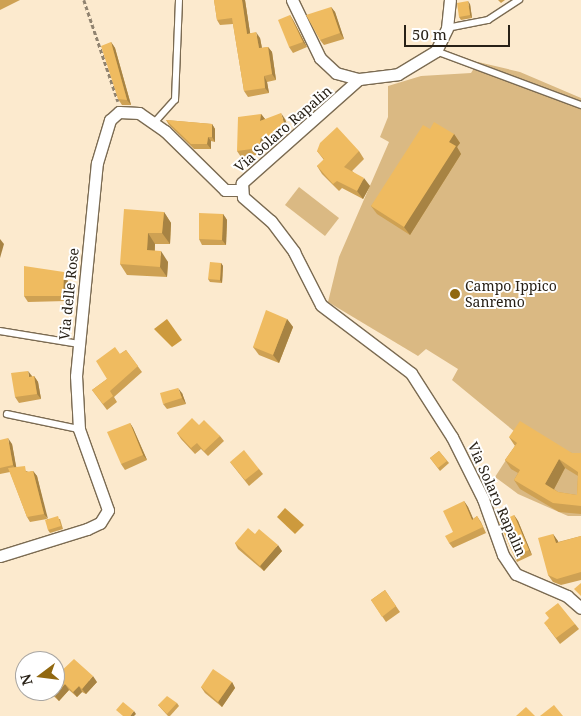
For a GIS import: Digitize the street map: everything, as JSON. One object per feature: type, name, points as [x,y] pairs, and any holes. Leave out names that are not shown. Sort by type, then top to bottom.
[{"type":"street","points":[[292,0],[320,58],[336,73],[359,79],[398,74],[436,51],[446,28],[450,0]]},
{"type":"street","name":"Via Solaro Rapalin","points":[[359,79],[256,170],[240,190],[294,252],[321,305],[411,373],[452,437],[483,499],[503,555],[516,574],[567,596],[581,608]]},
{"type":"street","points":[[119,112],[131,110],[154,123],[225,190],[240,190]]},
{"type":"street","name":"Via delle Rose","points":[[0,556],[87,529],[100,522],[108,510],[79,429],[79,344],[97,162],[110,120],[119,112]]},
{"type":"lane","points":[[154,123],[175,100],[179,0]]},
{"type":"lane","points":[[446,28],[488,20],[519,0]]},
{"type":"lane","points":[[436,51],[581,105]]},
{"type":"lane","points":[[0,331],[79,344]]},
{"type":"lane","points":[[7,414],[79,429]]},
{"type":"path","points":[[84,0],[119,112]]},
{"type":"shaded area","name":"Campo Ippico Sanremo","points":[[478,62],[520,72],[581,98],[581,516],[568,516],[518,494],[495,477],[515,446],[515,432],[452,380],[458,369],[426,349],[418,356],[328,302],[339,257],[389,142],[380,137],[388,117],[388,86],[421,76],[471,73]]},
{"type":"shaded area","points":[[299,187],[339,218],[325,236],[285,205]]},
{"type":"shaded area","points":[[167,319],[182,340],[172,347],[154,329]]},
{"type":"shaded area","points":[[285,508],[304,525],[295,534],[277,517]]},
{"type":"building","points":[[214,0],[242,0],[247,34],[256,32],[259,48],[268,47],[272,74],[264,76],[265,88],[244,91],[232,18],[217,20]]},
{"type":"building","points":[[468,1],[470,15],[459,17],[457,3]]},
{"type":"building","points":[[331,7],[340,33],[320,40],[306,15]]},
{"type":"building","points":[[290,15],[303,42],[289,47],[278,20]]},
{"type":"building","points":[[111,42],[127,100],[118,99],[101,46]]},
{"type":"building","points":[[281,113],[285,126],[270,138],[261,137],[259,148],[237,151],[238,117],[261,114],[260,121]]},
{"type":"building","points":[[166,120],[212,124],[212,137],[208,137],[207,144],[191,144]]},
{"type":"building","points":[[434,122],[454,134],[449,142],[456,146],[404,227],[371,206],[423,125],[430,129]]},
{"type":"building","points":[[337,127],[359,151],[344,167],[364,178],[357,191],[337,181],[333,184],[317,166],[324,159],[317,151],[320,143]]},
{"type":"building","points":[[124,209],[164,212],[162,233],[148,233],[147,250],[161,251],[160,267],[120,264]]},
{"type":"building","points":[[199,213],[223,214],[222,240],[199,239]]},
{"type":"building","points":[[210,262],[221,263],[220,280],[208,279]]},
{"type":"building","points":[[24,266],[64,272],[63,296],[24,296]]},
{"type":"building","points":[[266,310],[287,319],[273,355],[253,347]]},
{"type":"building","points":[[115,347],[120,354],[126,350],[138,366],[110,391],[113,396],[103,404],[92,390],[107,379],[96,361]]},
{"type":"building","points":[[28,371],[29,377],[34,376],[37,394],[15,397],[11,373]]},
{"type":"building","points":[[178,388],[182,398],[163,404],[160,393]]},
{"type":"building","points":[[192,418],[199,425],[204,420],[220,436],[204,451],[197,443],[191,448],[177,433]]},
{"type":"building","points":[[520,421],[572,453],[581,453],[581,506],[553,503],[514,480],[520,470],[505,460],[517,443],[509,437]],"holes":[[[559,459],[578,472],[577,495],[558,492],[545,484]]]},
{"type":"building","points":[[130,423],[143,455],[121,464],[107,432]]},
{"type":"building","points":[[8,438],[13,465],[0,468],[0,440]]},
{"type":"building","points":[[244,450],[259,469],[245,480],[230,462]]},
{"type":"building","points":[[439,451],[447,461],[438,468],[430,458]]},
{"type":"building","points":[[25,466],[26,472],[33,471],[44,514],[27,517],[8,468]]},
{"type":"building","points":[[464,501],[472,520],[477,516],[483,527],[449,543],[445,536],[453,532],[443,511]]},
{"type":"building","points":[[514,515],[529,550],[514,556],[499,522]]},
{"type":"building","points":[[58,516],[61,526],[48,530],[45,520]]},
{"type":"building","points":[[248,528],[255,534],[259,529],[278,545],[260,566],[235,543]]},
{"type":"building","points":[[553,534],[556,543],[581,536],[581,572],[557,579],[548,575],[538,538]]},
{"type":"building","points":[[581,583],[581,596],[574,589]]},
{"type":"building","points":[[385,590],[396,606],[382,617],[371,600]]},
{"type":"building","points":[[558,603],[575,624],[556,638],[544,623],[549,618],[545,613]]},
{"type":"building","points":[[74,659],[93,676],[82,689],[79,686],[73,692],[65,684],[65,668]]},
{"type":"building","points":[[213,669],[232,682],[218,702],[201,687]]},
{"type":"building","points":[[167,696],[177,703],[167,714],[158,705]]},
{"type":"building","points":[[123,702],[134,711],[130,716],[123,716],[116,710]]},
{"type":"building","points":[[554,705],[563,716],[540,716]]},
{"type":"building","points":[[526,707],[535,716],[516,716]]},
{"type":"place","name":"Campo Ippico Sanremo","points":[[455,294]]}]
